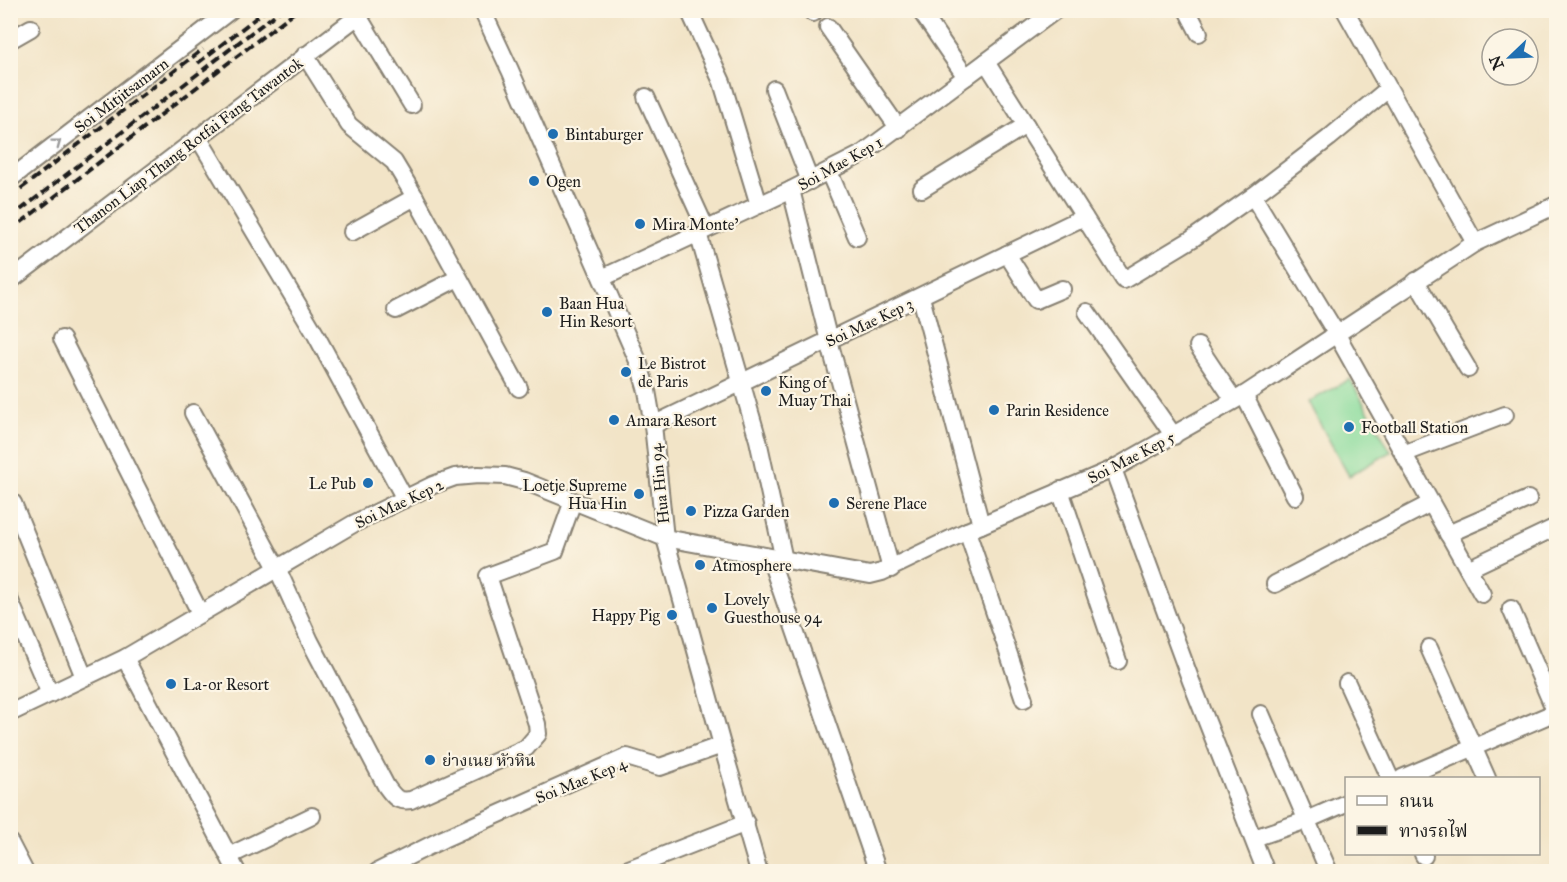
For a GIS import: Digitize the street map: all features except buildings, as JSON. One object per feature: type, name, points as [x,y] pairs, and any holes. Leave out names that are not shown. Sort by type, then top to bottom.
[{"type":"street","name":"Soi Mitjitsamarn","points":[[10,178],[231,10]]},
{"type":"street","name":"Hua Hin 94","points":[[482,10],[638,361],[647,391],[653,425],[665,538],[759,872]]},
{"type":"street","points":[[689,10],[722,82],[759,205]]},
{"type":"street","points":[[920,10],[966,77]]},
{"type":"street","name":"Soi Mae Kep 1","points":[[602,278],[829,172],[862,154],[899,129],[1056,10]]},
{"type":"street","points":[[1186,10],[1199,33]]},
{"type":"street","points":[[1345,10],[1475,243]]},
{"type":"street","points":[[362,13],[412,105]]},
{"type":"street","name":"Thanon Liap Thang Rotfai Fang Tawantok","points":[[10,280],[362,13]]},
{"type":"street","points":[[828,27],[899,129]]},
{"type":"street","points":[[10,40],[31,28]]},
{"type":"street","points":[[305,55],[349,125],[394,162],[416,197],[519,388]]},
{"type":"street","points":[[986,62],[1124,280],[1192,239],[1253,196],[1388,89]]},
{"type":"street","points":[[774,89],[810,181]]},
{"type":"street","points":[[646,97],[702,231],[758,440],[777,559],[878,872]]},
{"type":"street","points":[[922,189],[1026,125]]},
{"type":"street","points":[[198,137],[316,335],[405,500]]},
{"type":"street","points":[[829,172],[857,237]]},
{"type":"street","points":[[791,190],[891,569]]},
{"type":"street","points":[[1253,196],[1336,333],[1482,594]]},
{"type":"street","points":[[352,232],[416,197]]},
{"type":"street","name":"Soi Mae Kep 5","points":[[665,538],[870,574],[891,569],[974,528],[1113,469],[1174,436],[1239,397],[1475,243],[1557,205]]},
{"type":"street","name":"Soi Mae Kep 3","points":[[653,425],[1084,217]]},
{"type":"street","points":[[1007,254],[1036,300],[1062,289]]},
{"type":"street","points":[[396,310],[458,278]]},
{"type":"street","points":[[1416,280],[1468,369]]},
{"type":"street","points":[[921,297],[974,528],[1024,699]]},
{"type":"street","points":[[1087,312],[1174,436]]},
{"type":"street","points":[[62,339],[200,614]]},
{"type":"street","points":[[1198,346],[1239,397],[1295,496]]},
{"type":"street","points":[[193,413],[278,570],[310,641],[386,786],[394,796],[402,801],[411,800],[526,748],[538,734],[537,724],[488,576],[555,551],[573,501]]},
{"type":"street","points":[[1403,454],[1505,415]]},
{"type":"street","points":[[1113,469],[1191,681],[1266,872]]},
{"type":"street","name":"Soi Mae Kep 2","points":[[10,713],[125,658],[354,524],[433,485],[455,477],[505,476],[524,481],[665,538]]},
{"type":"street","points":[[1060,490],[1118,661]]},
{"type":"street","points":[[1448,534],[1528,498]]},
{"type":"street","points":[[13,502],[84,677]]},
{"type":"street","points":[[1275,584],[1431,503]]},
{"type":"street","points":[[1468,569],[1557,527]]},
{"type":"street","points":[[10,601],[50,694]]},
{"type":"street","points":[[1404,777],[1556,712],[1511,609]]},
{"type":"street","points":[[1429,648],[1487,777]]},
{"type":"street","points":[[125,658],[233,864],[312,816]]},
{"type":"street","points":[[1347,683],[1390,777]]},
{"type":"street","points":[[1261,714],[1329,872]]},
{"type":"street","name":"Soi Mae Kep 4","points":[[377,872],[443,839],[627,758],[660,767],[722,745]]},
{"type":"street","points":[[1254,838],[1307,820],[1345,803]]},
{"type":"street","points":[[621,872],[746,823]]},
{"type":"street","points":[[10,843],[24,872]]},
{"type":"green space","name":"Football Station","points":[[1350,379],[1391,452],[1349,476],[1308,402]]},
{"type":"railway","points":[[198,63],[266,10]]},
{"type":"railway","points":[[10,218],[281,10]]},
{"type":"railway","points":[[10,231],[297,10]]},
{"type":"railway","points":[[10,197],[203,49]]},
{"type":"place","name":"Bintaburger","points":[[553,134]]},
{"type":"place","name":"Ogen","points":[[534,181]]},
{"type":"place","name":"Mira Monte’","points":[[640,224]]},
{"type":"place","name":"Baan Hua Hin Resort","points":[[547,312]]},
{"type":"place","name":"Le Bistrot de Paris","points":[[626,372]]},
{"type":"place","name":"King of Muay Thai","points":[[766,391]]},
{"type":"place","name":"Parin Residence","points":[[994,410]]},
{"type":"place","name":"Amara Resort","points":[[614,420]]},
{"type":"place","name":"Football Station","points":[[1349,427]]},
{"type":"place","name":"Le Pub","points":[[368,483]]},
{"type":"place","name":"Loetje Supreme Hua Hin","points":[[639,494]]},
{"type":"place","name":"Serene Place","points":[[834,503]]},
{"type":"place","name":"Pizza Garden","points":[[691,511]]},
{"type":"place","name":"Atmosphere","points":[[700,565]]},
{"type":"place","name":"Lovely Guesthouse 94","points":[[712,608]]},
{"type":"place","name":"Happy Pig","points":[[672,615]]},
{"type":"place","name":"La-or Resort","points":[[171,684]]},
{"type":"place","name":"ย่างเนย หัวหิน","points":[[430,760]]}]
